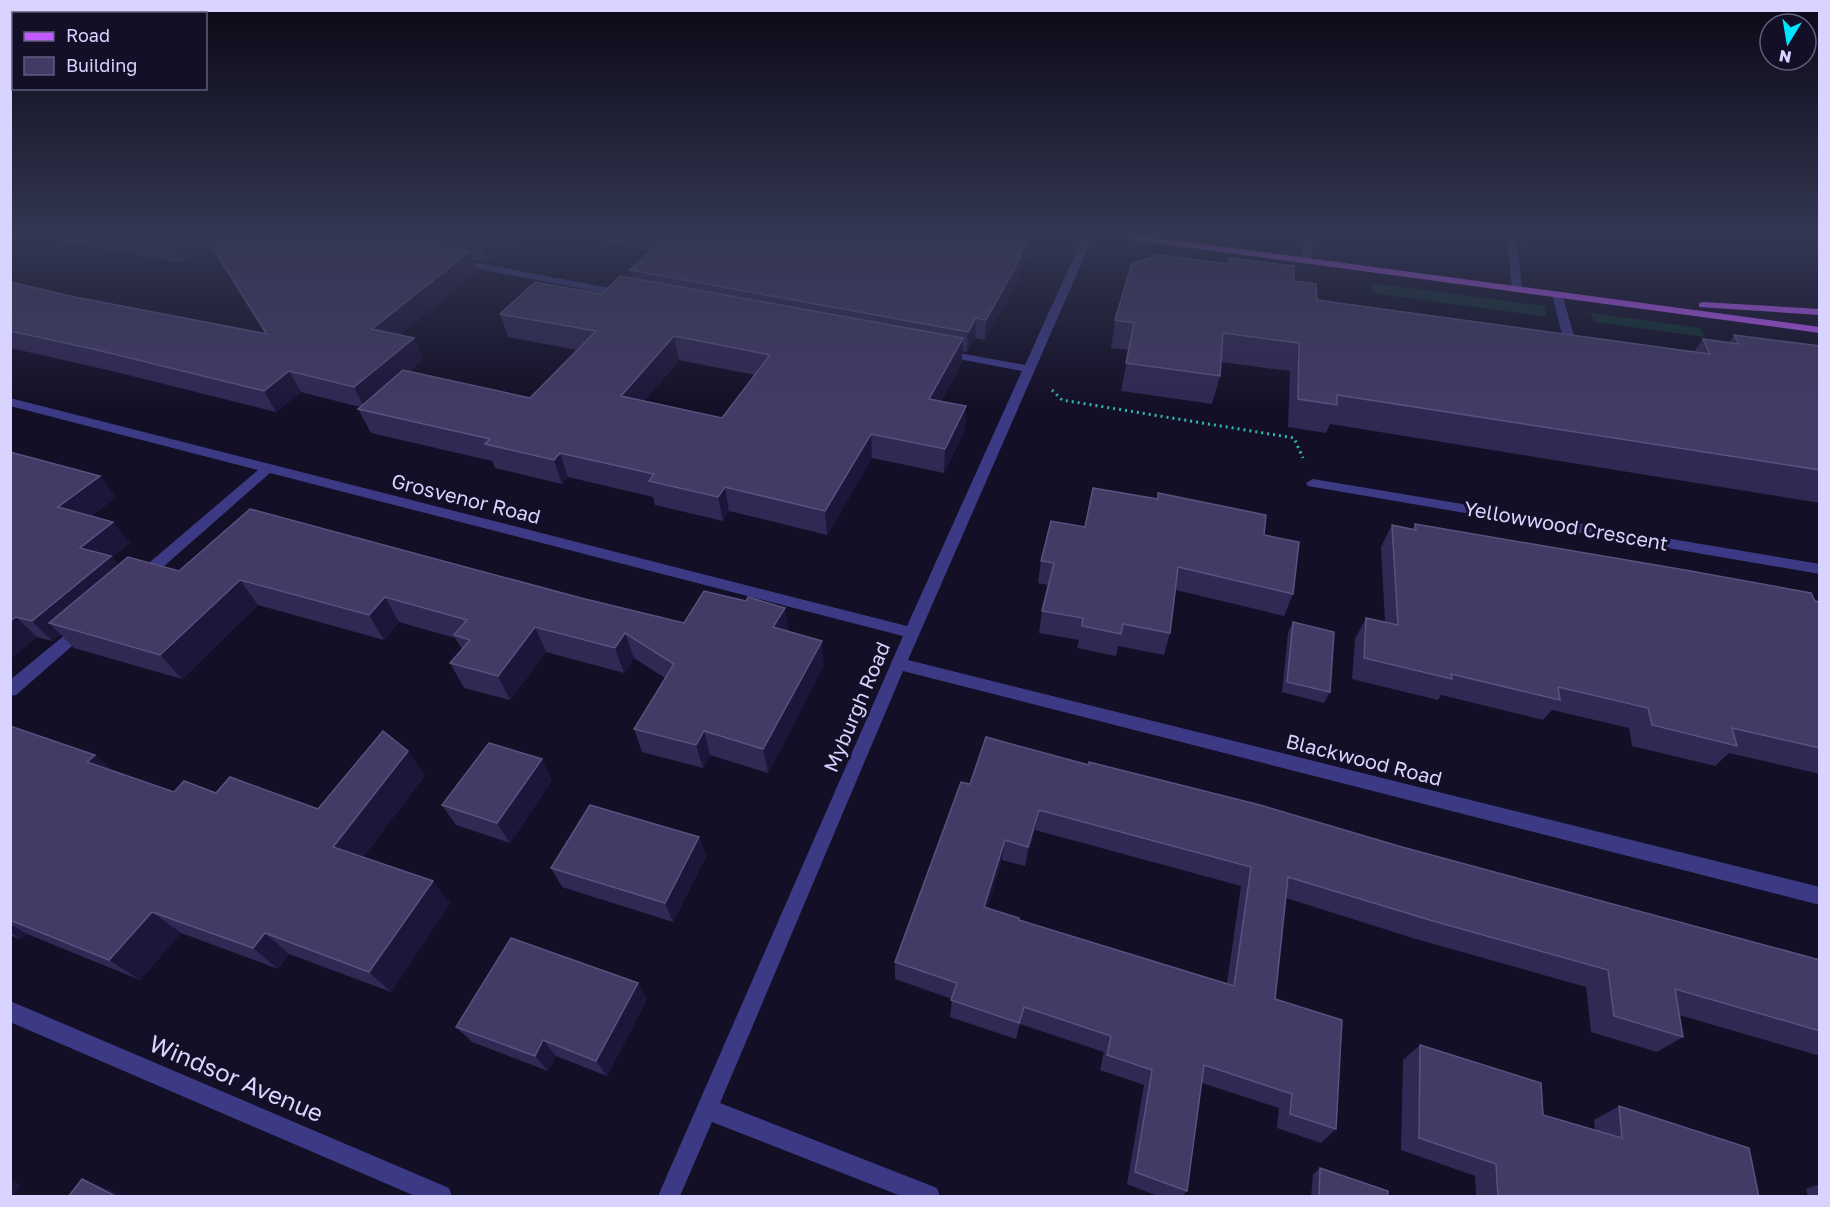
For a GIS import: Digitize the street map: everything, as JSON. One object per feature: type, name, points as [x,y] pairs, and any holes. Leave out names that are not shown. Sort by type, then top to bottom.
[{"type":"main road","points":[[1553,293],[1820,330]]},
{"type":"main road","points":[[1589,298],[1820,312]]},
{"type":"street","points":[[623,293],[637,296]]},
{"type":"street","name":"Myburgh Road","points":[[669,1197],[912,633],[1063,293]]},
{"type":"street","points":[[1557,294],[1570,343]]},
{"type":"street","points":[[937,352],[1029,369]]},
{"type":"street","name":"Grosvenor Road","points":[[10,402],[912,633]]},
{"type":"street","points":[[126,591],[268,468]]},
{"type":"street","name":"Yellowwood Crescent","points":[[1313,483],[1820,569]]},
{"type":"street","points":[[10,690],[90,621]]},
{"type":"street","name":"Blackwood Road","points":[[899,664],[1820,897]]},
{"type":"street","name":"Windsor Avenue","points":[[10,1011],[441,1197]]},
{"type":"street","points":[[707,1109],[928,1197]]},
{"type":"path","points":[[1029,369],[1062,400],[1294,438],[1313,483]]},
{"type":"green space","points":[[1374,293],[1449,293],[1544,306],[1547,317]]},
{"type":"green space","points":[[1591,313],[1701,328],[1705,337],[1594,322]]},
{"type":"building","points":[[10,293],[59,293],[267,334],[241,293],[417,293],[372,329],[414,338],[354,387],[289,371],[264,391],[10,331]]},
{"type":"building","points":[[523,293],[716,293],[963,338],[929,399],[966,406],[945,449],[871,434],[825,511],[725,487],[718,497],[649,481],[654,474],[560,453],[554,460],[485,444],[490,439],[358,409],[403,370],[530,398],[596,331],[500,314]],"holes":[[[674,336],[770,355],[722,418],[621,396]]]},
{"type":"building","points":[[757,293],[1001,293],[986,320],[976,318],[968,332]]},
{"type":"building","points":[[1123,293],[1317,293],[1317,300],[1710,354],[1703,339],[1739,344],[1734,335],[1820,346],[1820,470],[1337,395],[1337,405],[1298,399],[1299,343],[1223,333],[1220,376],[1126,363],[1134,323],[1115,320]]},
{"type":"building","points":[[10,452],[100,476],[58,507],[113,522],[80,548],[111,556],[32,621],[16,617],[10,621]]},
{"type":"building","points":[[1093,488],[1158,499],[1158,493],[1266,515],[1264,535],[1299,542],[1293,594],[1178,567],[1170,633],[1123,624],[1121,634],[1082,626],[1083,618],[1042,611],[1054,563],[1041,561],[1051,521],[1085,527]]},
{"type":"building","points":[[250,509],[581,598],[684,623],[704,591],[746,601],[748,597],[785,608],[773,627],[822,641],[763,749],[704,731],[696,745],[634,729],[674,664],[625,633],[615,648],[535,627],[498,676],[450,663],[470,640],[454,635],[467,620],[385,597],[369,615],[240,580],[160,655],[49,623],[128,557],[179,571]]},
{"type":"building","points":[[1415,524],[1811,593],[1815,601],[1820,602],[1820,748],[1732,728],[1737,746],[1652,725],[1648,708],[1558,687],[1560,700],[1451,674],[1452,679],[1364,658],[1366,618],[1398,625],[1392,525],[1416,530]]},
{"type":"building","points":[[1293,622],[1334,632],[1330,692],[1287,682]]},
{"type":"building","points":[[10,726],[95,755],[87,762],[174,792],[184,781],[216,793],[230,777],[318,809],[383,731],[408,751],[333,847],[433,881],[369,972],[265,933],[253,948],[152,912],[109,960],[10,920]]},
{"type":"building","points":[[986,737],[1089,765],[1089,762],[1260,805],[1402,847],[1820,960],[1820,1031],[1675,989],[1683,1037],[1614,1016],[1608,970],[1288,877],[1275,999],[1342,1020],[1336,1129],[1290,1114],[1292,1094],[1204,1065],[1187,1191],[1135,1172],[1152,1070],[1107,1055],[1111,1036],[1024,1007],[1019,1023],[951,1000],[957,983],[895,962],[961,782],[970,784]],"holes":[[[1039,810],[1251,867],[1234,986],[1019,920],[1019,918],[984,907],[1005,840],[1028,847]]]},
{"type":"building","points":[[489,743],[542,759],[497,823],[442,805]]},
{"type":"building","points":[[590,805],[699,837],[665,903],[551,868]]},
{"type":"building","points":[[511,938],[638,983],[596,1061],[543,1040],[535,1056],[456,1027]]},
{"type":"building","points":[[1420,1045],[1541,1083],[1543,1115],[1622,1138],[1619,1106],[1749,1148],[1759,1197],[1498,1197],[1496,1164],[1419,1138]]},
{"type":"building","points":[[1320,1168],[1388,1191],[1388,1197],[1319,1197]]},
{"type":"building","points":[[82,1179],[117,1197],[68,1197]]}]
